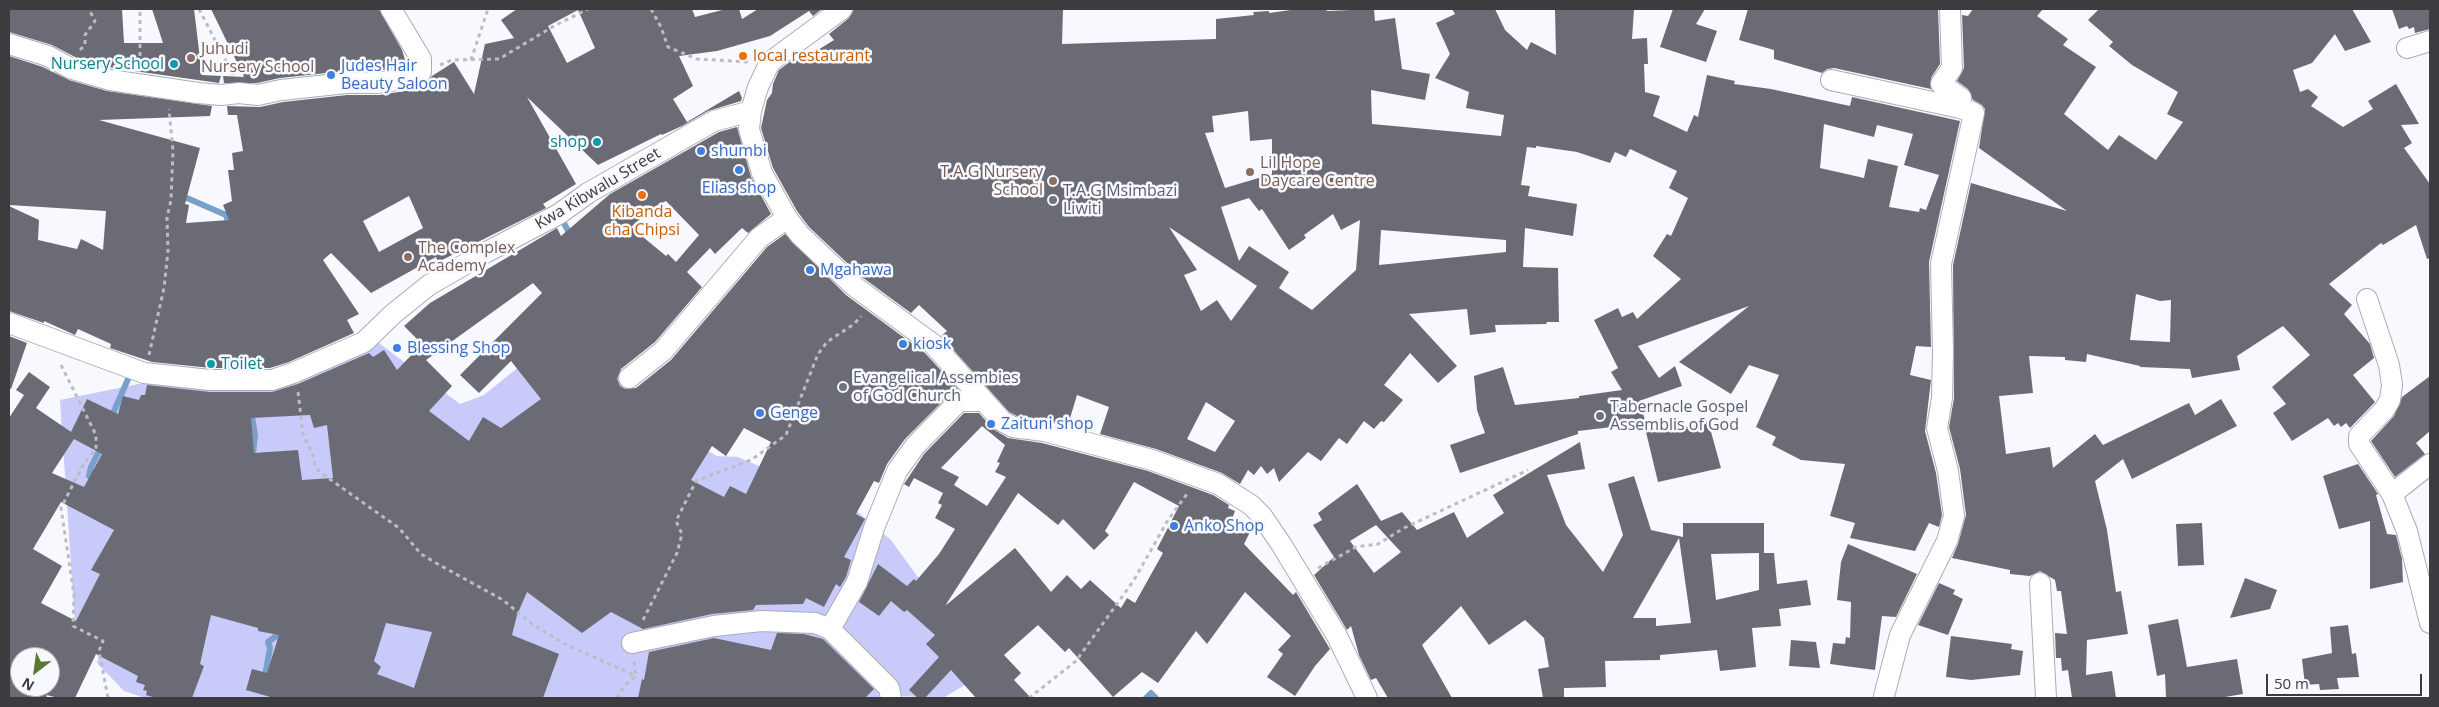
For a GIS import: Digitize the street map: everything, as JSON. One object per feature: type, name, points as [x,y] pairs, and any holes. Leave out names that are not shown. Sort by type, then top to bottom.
[{"type":"street","points":[[9,44],[48,56],[72,69],[110,80],[221,95],[239,93],[258,95],[304,87],[377,83],[416,77],[421,72],[421,60],[391,9]]},
{"type":"street","points":[[842,9],[770,62],[758,87],[751,111],[749,129],[762,173],[800,235],[834,269],[933,344],[1002,421],[1014,426],[1044,431],[1108,447],[1199,477],[1218,484],[1251,505],[1262,516],[1337,636],[1367,698]]},
{"type":"street","points":[[1950,9],[1952,68],[1942,84],[1961,98],[1960,108]]},
{"type":"street","points":[[2407,48],[2430,42]]},
{"type":"street","points":[[1831,80],[1960,108],[1974,113],[1941,264],[1943,352],[1942,398],[1938,428],[1948,471],[1954,516],[1947,541],[1900,635],[1884,696]]},
{"type":"street","name":"Kwa Kibwalu Street","points":[[9,323],[144,374],[210,380],[272,380],[293,373],[364,342],[429,285],[559,214],[623,172],[714,121],[751,111]]},
{"type":"street","points":[[629,378],[663,351],[759,238],[788,218]]},
{"type":"street","points":[[2367,298],[2389,365],[2392,385],[2390,400],[2384,410],[2359,436],[2359,444],[2392,494],[2407,530],[2430,623]]},
{"type":"street","points":[[830,629],[857,582],[874,528],[897,471],[915,446],[959,400],[983,401]]},
{"type":"street","points":[[2392,494],[2430,464]]},
{"type":"street","points":[[2040,582],[2046,698]]},
{"type":"street","points":[[632,643],[714,626],[761,621],[815,623],[830,629],[890,693]]},
{"type":"path","points":[[72,69],[78,51],[85,45],[85,35],[95,21],[89,9]]},
{"type":"path","points":[[140,9],[140,85]]},
{"type":"path","points":[[199,9],[227,60],[239,93]]},
{"type":"path","points":[[471,60],[488,9]]},
{"type":"path","points":[[421,72],[452,60],[499,59],[554,26],[588,9]]},
{"type":"path","points":[[651,9],[661,26],[668,47],[688,57],[724,61],[770,62]]},
{"type":"path","points":[[144,374],[164,288],[168,251],[167,218],[171,200],[173,150],[169,120],[169,88]]},
{"type":"path","points":[[636,676],[632,643],[677,553],[682,534],[676,521],[696,481],[751,460],[786,435],[818,354],[826,342],[860,319],[873,299]]},
{"type":"path","points":[[44,336],[71,382],[96,435],[96,449],[84,463],[61,508],[74,596],[73,626],[103,641],[99,651],[108,698]]},
{"type":"path","points":[[293,373],[299,394],[304,434],[313,455],[315,466],[321,472],[400,528],[421,554],[503,600],[532,624],[565,644],[636,676]]},
{"type":"path","points":[[1304,583],[1321,565],[1356,548],[1378,544],[1404,528],[1528,470]]},
{"type":"path","points":[[1029,698],[1076,661],[1134,580],[1168,520],[1199,477]]},
{"type":"path","points":[[617,698],[624,686],[636,676]]},
{"type":"shaded area","points":[[367,334],[460,404],[484,395],[542,348],[617,365],[633,388],[670,429],[717,456],[738,457],[814,490],[859,513],[891,540],[917,576],[961,616],[965,685],[943,698],[897,696],[894,698],[145,698],[124,691],[97,663],[103,640],[75,625],[60,400],[163,379],[277,380]]},
{"type":"building","points":[[9,9],[122,9],[124,43],[163,43],[152,9],[194,9],[202,75],[221,76],[219,83],[113,68],[77,58],[52,45],[9,32]]},
{"type":"building","points":[[211,9],[379,9],[402,50],[407,66],[376,71],[345,71],[280,78],[257,83],[224,83],[223,76],[244,77]]},
{"type":"building","points":[[517,9],[692,9],[695,17],[726,9],[739,9],[742,19],[758,9],[822,9],[813,16],[809,11],[770,36],[717,51],[679,56],[693,86],[673,99],[687,122],[739,91],[742,98],[741,101],[708,111],[682,126],[661,134],[598,165],[527,97],[576,184],[543,204],[546,208],[438,262],[436,257],[371,293],[331,253],[323,260],[359,314],[347,320],[354,333],[289,362],[270,368],[211,368],[152,362],[110,348],[111,344],[78,329],[75,335],[44,321],[44,323],[9,311],[9,206],[39,220],[38,240],[77,249],[81,239],[103,250],[106,211],[9,205],[9,56],[43,67],[69,80],[107,91],[212,106],[210,116],[99,120],[200,148],[185,204],[189,205],[186,223],[229,220],[223,205],[232,201],[228,170],[234,170],[232,153],[243,151],[237,115],[228,115],[227,106],[260,107],[283,102],[347,95],[379,95],[418,89],[432,76],[454,62],[474,94],[485,44],[514,38],[501,20]],"holes":[[[578,10],[595,48],[567,63],[548,26]],[[409,196],[423,228],[379,252],[363,221]]]},
{"type":"building","points":[[854,9],[1063,9],[1062,44],[1216,39],[1216,19],[1254,15],[1253,12],[1269,11],[1269,13],[1298,9],[1326,9],[1327,11],[1374,9],[1375,21],[1395,18],[1402,69],[1430,74],[1425,100],[1371,90],[1372,124],[1501,136],[1504,115],[1466,108],[1469,92],[1435,78],[1450,54],[1436,23],[1455,14],[1452,9],[1495,9],[1505,30],[1527,50],[1531,42],[1556,55],[1555,9],[1634,9],[1632,39],[1647,38],[1648,64],[1644,64],[1645,92],[1660,96],[1653,116],[1687,132],[1694,115],[1698,117],[1707,75],[1735,81],[1734,84],[1771,89],[1850,106],[1852,97],[1960,121],[1929,262],[1931,347],[1916,346],[1910,375],[1931,380],[1925,431],[1936,473],[1942,515],[1939,527],[1929,523],[1915,551],[1850,538],[1855,523],[1830,516],[1845,464],[1801,460],[1772,445],[1776,437],[1756,427],[1779,375],[1749,365],[1731,394],[1679,362],[1749,306],[1638,346],[1659,378],[1675,366],[1682,386],[1639,401],[1646,423],[1578,431],[1578,434],[1460,473],[1450,445],[1485,433],[1477,410],[1474,376],[1503,367],[1515,405],[1579,398],[1579,396],[1622,390],[1611,372],[1618,368],[1594,320],[1618,308],[1622,317],[1633,312],[1637,319],[1681,279],[1653,256],[1667,234],[1671,236],[1688,198],[1669,188],[1677,171],[1630,149],[1626,157],[1615,152],[1610,163],[1577,152],[1536,146],[1536,148],[1527,147],[1521,185],[1530,186],[1528,196],[1577,204],[1573,236],[1525,228],[1523,267],[1558,268],[1559,322],[1495,325],[1496,332],[1470,335],[1467,309],[1409,314],[1457,366],[1438,383],[1410,353],[1384,385],[1403,400],[1384,422],[1381,421],[1374,429],[1364,421],[1347,444],[1339,438],[1321,461],[1308,452],[1279,482],[1274,468],[1267,474],[1261,466],[1254,475],[1248,470],[1240,484],[1222,473],[1156,449],[1100,434],[1109,407],[1077,395],[1068,425],[1017,416],[1009,412],[941,336],[947,331],[919,305],[911,313],[862,277],[809,227],[797,211],[773,168],[761,128],[767,100],[772,93],[773,84],[779,70],[791,61],[802,60],[834,40],[829,34],[849,18]],"holes":[[[1248,111],[1250,141],[1272,139],[1272,174],[1225,188],[1205,133],[1214,132],[1212,116]],[[1824,124],[1874,137],[1877,125],[1913,134],[1904,165],[1939,175],[1926,210],[1920,208],[1919,212],[1889,207],[1898,166],[1868,159],[1864,178],[1820,168]],[[1249,198],[1259,211],[1262,209],[1289,250],[1306,238],[1304,235],[1333,214],[1341,230],[1360,220],[1356,270],[1312,310],[1279,288],[1289,272],[1249,246],[1239,261],[1221,207]],[[1169,227],[1257,286],[1231,321],[1217,300],[1201,311],[1184,275],[1197,270]],[[1381,230],[1506,240],[1506,252],[1379,265]],[[1206,402],[1235,421],[1215,452],[1187,439]]]},
{"type":"building","points":[[1673,9],[1705,9],[1696,24],[1717,31],[1706,62],[1660,47]]},
{"type":"building","points":[[1748,9],[1938,9],[1940,64],[1931,78],[1931,89],[1834,68],[1827,69],[1822,73],[1774,59],[1774,50],[1739,40]]},
{"type":"building","points":[[1973,9],[2043,9],[2037,16],[2068,39],[2063,45],[2096,67],[2064,114],[2108,150],[2119,135],[2156,160],[2183,122],[2167,114],[2178,92],[2132,65],[2109,46],[2113,42],[2088,20],[2099,9],[2352,9],[2371,42],[2345,51],[2335,34],[2312,63],[2293,70],[2300,92],[2308,89],[2318,97],[2311,106],[2343,127],[2373,109],[2368,101],[2396,84],[2419,124],[2401,125],[2412,143],[2404,148],[2430,184],[2430,258],[2427,259],[2416,225],[2383,245],[2381,243],[2329,284],[2352,305],[2344,314],[2370,344],[2374,358],[2353,375],[2375,402],[2350,428],[2346,423],[2341,427],[2338,423],[2334,426],[2328,418],[2292,441],[2273,413],[2286,404],[2272,387],[2310,355],[2283,326],[2237,356],[2240,370],[2192,378],[2190,369],[2140,367],[2087,354],[2086,362],[2065,360],[2065,357],[2029,356],[2033,393],[1999,396],[2006,454],[2050,447],[2053,468],[2095,434],[2103,445],[2189,403],[2195,415],[2221,399],[2237,426],[2132,479],[2123,459],[2095,481],[2107,530],[2116,592],[2121,591],[2128,634],[2087,640],[2086,675],[2112,671],[2116,698],[2072,698],[2068,670],[2062,671],[2061,658],[2056,658],[2055,633],[2067,634],[2061,591],[2057,591],[2055,580],[2040,571],[2030,576],[2010,574],[2010,570],[1952,558],[1966,515],[1960,469],[1949,427],[1954,398],[1953,265],[1971,183],[2067,211],[1979,148],[1985,109],[1973,100],[1968,89],[1957,81],[1964,68],[1962,15],[1968,16]],"holes":[[[2136,294],[2160,301],[2171,300],[2170,342],[2130,340]]]},
{"type":"building","points":[[2392,9],[2430,9],[2430,29],[2415,33],[2414,27],[2409,29],[2407,26],[2399,29]]},
{"type":"building","points":[[737,127],[751,177],[771,214],[748,233],[742,228],[715,254],[710,248],[687,272],[702,287],[655,342],[621,369],[617,379],[620,386],[625,389],[636,388],[671,360],[767,247],[785,234],[846,295],[925,353],[958,389],[951,393],[905,439],[887,464],[879,483],[874,481],[856,514],[865,519],[844,557],[851,560],[846,577],[840,587],[836,584],[824,607],[806,598],[803,604],[756,605],[753,610],[712,614],[643,629],[611,612],[582,633],[527,592],[517,615],[512,635],[559,654],[543,698],[274,698],[246,690],[252,669],[267,673],[279,635],[258,631],[258,628],[211,615],[200,664],[204,666],[192,698],[156,698],[146,695],[147,691],[143,690],[145,685],[136,682],[138,676],[96,654],[75,698],[54,697],[60,697],[60,647],[10,647],[10,697],[46,697],[9,698],[9,418],[24,395],[16,390],[29,372],[50,387],[36,408],[71,432],[87,399],[118,414],[123,396],[139,400],[141,395],[145,395],[147,385],[210,392],[272,392],[298,384],[369,353],[373,357],[384,350],[397,370],[422,344],[404,326],[430,303],[557,228],[561,236],[610,194],[719,132]],"holes":[[[666,201],[699,235],[676,262],[631,227],[654,207]],[[533,283],[542,293],[460,375],[479,393],[511,361],[541,399],[501,428],[483,417],[469,441],[429,411],[452,386],[426,360]],[[310,415],[314,428],[327,425],[333,478],[302,480],[298,450],[254,453],[251,418]],[[744,428],[771,442],[746,494],[730,486],[724,497],[691,480],[712,446],[726,456]],[[74,439],[102,454],[84,487],[52,473]],[[61,502],[114,530],[91,570],[100,574],[76,621],[41,603],[62,566],[33,549]],[[386,623],[432,632],[414,688],[377,674],[381,667],[374,661]]]},
{"type":"building","points":[[9,336],[27,343],[11,389],[9,388]]},
{"type":"building","points":[[2430,376],[2430,431],[2416,443],[2425,454],[2395,477],[2371,441],[2394,416],[2402,397]]},
{"type":"building","points":[[964,413],[979,413],[993,429],[1008,438],[1042,443],[1148,471],[1213,495],[1229,505],[1228,508],[1235,511],[1232,519],[1252,528],[1244,544],[1293,595],[1296,592],[1330,649],[1315,666],[1295,696],[1267,677],[1283,654],[1278,650],[1291,636],[1245,592],[1207,644],[1196,631],[1158,683],[1142,672],[1113,697],[1069,648],[1065,652],[1038,625],[1004,655],[1021,673],[1014,680],[1031,698],[976,698],[951,670],[925,698],[918,698],[909,690],[939,657],[926,644],[935,635],[907,610],[904,612],[891,601],[879,616],[859,602],[878,564],[907,586],[914,579],[916,581],[939,554],[955,529],[935,518],[942,505],[938,503],[943,493],[914,478],[909,487],[904,484],[924,454]],"holes":[[[982,426],[1005,445],[997,462],[1000,463],[995,472],[1006,477],[987,506],[954,485],[959,477],[941,468]],[[1134,482],[1179,506],[1157,549],[1163,553],[1135,603],[1127,598],[1121,608],[1090,580],[1081,589],[1067,575],[1051,592],[1015,548],[945,606],[1018,493],[1058,525],[1063,519],[1094,550],[1109,535],[1105,531]]]},
{"type":"building","points":[[1708,421],[1721,468],[1658,482],[1646,432],[1678,426],[1679,429]]},
{"type":"building","points":[[1580,442],[1585,469],[1547,475],[1566,525],[1603,572],[1623,535],[1608,484],[1634,476],[1651,530],[1683,537],[1683,523],[1764,523],[1764,553],[1774,553],[1777,584],[1807,580],[1811,605],[1779,609],[1781,626],[1752,628],[1756,667],[1720,671],[1717,650],[1660,655],[1660,660],[1605,661],[1606,687],[1564,688],[1564,698],[1543,698],[1538,669],[1549,667],[1544,638],[1525,620],[1489,645],[1461,606],[1422,645],[1452,698],[1388,698],[1376,678],[1371,680],[1359,655],[1351,626],[1347,630],[1314,575],[1334,557],[1313,525],[1322,520],[1318,513],[1357,484],[1381,521],[1402,512],[1417,530],[1454,512],[1467,538],[1504,513],[1493,495]],"holes":[[[1376,525],[1401,552],[1374,573],[1350,541]],[[1679,538],[1691,623],[1656,626],[1656,618],[1633,618]],[[1759,553],[1759,590],[1716,600],[1711,554]]]},
{"type":"building","points":[[2358,464],[2378,494],[2376,495],[2387,534],[2396,535],[2402,559],[2403,582],[2370,589],[2370,521],[2339,529],[2323,476]]},
{"type":"building","points":[[2202,523],[2204,565],[2178,566],[2176,524]]},
{"type":"building","points":[[1848,544],[1917,574],[1896,617],[1882,616],[1875,670],[1830,664],[1833,643],[1845,644],[1846,637],[1850,638],[1851,602],[1837,600],[1841,562]]},
{"type":"building","points":[[2245,578],[2277,590],[2270,609],[2230,618]]},
{"type":"building","points":[[1939,583],[1955,590],[1953,594],[1963,599],[1948,635],[1918,625]]},
{"type":"building","points":[[2178,619],[2187,667],[2237,659],[2243,694],[2219,698],[2166,698],[2165,674],[2157,676],[2148,625]]},
{"type":"building","points":[[2348,625],[2352,654],[2356,653],[2359,677],[2337,678],[2339,689],[2320,690],[2319,684],[2305,685],[2302,659],[2332,653],[2330,627]]},
{"type":"building","points":[[777,633],[804,634],[823,639],[874,689],[865,698],[638,698],[642,679],[644,680],[649,652],[714,638],[771,650]]},
{"type":"building","points":[[1951,636],[2012,644],[2011,649],[2023,651],[2020,675],[1971,680],[1946,677]]},
{"type":"building","points":[[1791,640],[1816,642],[1820,668],[1789,666]]},
{"type":"waterway","points":[[180,195],[226,215],[230,227]]},
{"type":"waterway","points":[[560,216],[572,238]]},
{"type":"waterway","points":[[111,418],[132,370]]},
{"type":"waterway","points":[[251,411],[255,435],[253,454]]},
{"type":"waterway","points":[[97,480],[89,476],[91,467],[102,445]]},
{"type":"waterway","points":[[264,681],[270,648],[268,642],[283,631]]},
{"type":"waterway","points":[[1146,698],[1151,693],[1156,698]]},
{"type":"place","name":"local restaurant","points":[[743,56]]},
{"type":"place","name":"Juhudi Nursery School","points":[[191,58]]},
{"type":"place","name":"Nursery School","points":[[174,64]]},
{"type":"place","name":"Judes Hair Beauty Saloon","points":[[331,75]]},
{"type":"place","name":"shop","points":[[597,142]]},
{"type":"place","name":"shumbi","points":[[701,151]]},
{"type":"place","name":"Elias shop","points":[[739,170]]},
{"type":"place","name":"Lil Hope Daycare Centre","points":[[1250,172]]},
{"type":"place","name":"T.A.G Nursery School","points":[[1053,181]]},
{"type":"place","name":"Kibanda cha Chipsi","points":[[642,195]]},
{"type":"place","name":"T.A.G Msimbazi Liwiti","points":[[1053,200]]},
{"type":"place","name":"The Complex Academy","points":[[408,257]]},
{"type":"place","name":"Mgahawa","points":[[810,270]]},
{"type":"place","name":"kiosk","points":[[903,344]]},
{"type":"place","name":"Blessing Shop","points":[[397,348]]},
{"type":"place","name":"Toilet","points":[[211,364]]},
{"type":"place","name":"Evangelical Assembies of God Church","points":[[843,387]]},
{"type":"place","name":"Genge","points":[[760,413]]},
{"type":"place","name":"Tabernacle Gospel Assemblis of God","points":[[1600,416]]},
{"type":"place","name":"Zaituni shop","points":[[991,424]]},
{"type":"place","name":"Anko Shop","points":[[1174,526]]}]
